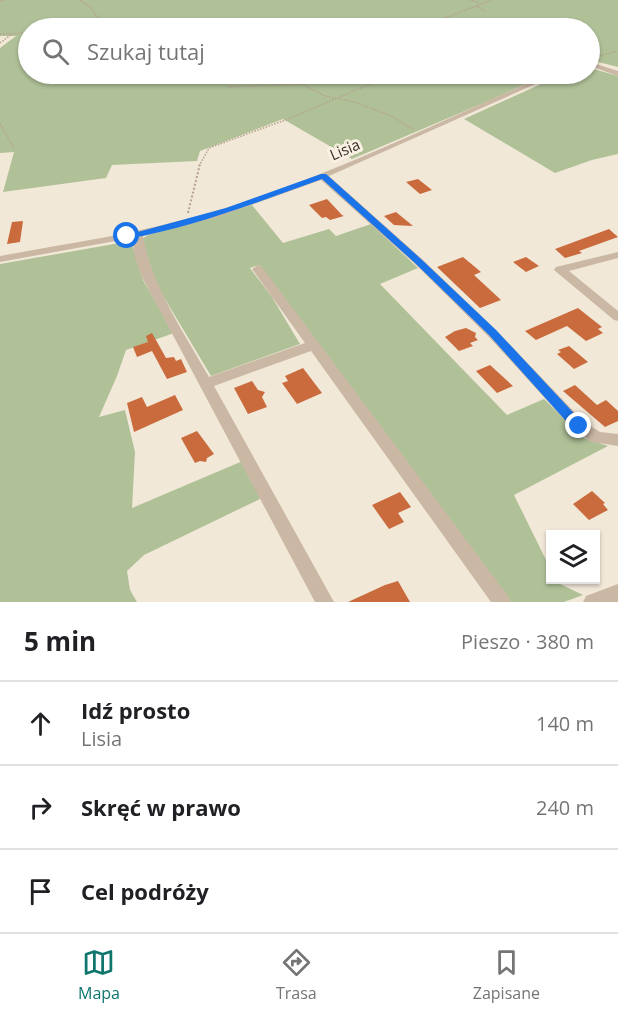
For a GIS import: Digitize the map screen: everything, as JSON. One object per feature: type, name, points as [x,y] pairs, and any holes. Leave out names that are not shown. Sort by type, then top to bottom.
[{"type":"street","points":[[600,68],[618,74]]},
{"type":"street","name":"Lisia","points":[[0,259],[137,235],[248,204],[323,176],[531,84]]},
{"type":"street","points":[[323,176],[418,261],[492,333],[579,426],[597,438],[618,440]]},
{"type":"street","points":[[137,235],[145,270],[326,602]]},
{"type":"street","points":[[618,255],[560,270],[618,316]]},
{"type":"street","points":[[258,269],[502,602]]},
{"type":"street","points":[[207,383],[314,345]]},
{"type":"street","points":[[592,602],[618,593]]},
{"type":"path","points":[[0,1],[4,0]]},
{"type":"path","points":[[80,0],[98,18]]},
{"type":"path","points":[[469,0],[482,4]]},
{"type":"path","points":[[445,18],[492,0]]},
{"type":"path","points":[[476,6],[485,11]]},
{"type":"path","points":[[0,34],[18,34]]},
{"type":"path","points":[[0,43],[12,34]]},
{"type":"path","points":[[600,56],[618,51]]},
{"type":"path","points":[[227,87],[264,84]]},
{"type":"path","points":[[302,84],[337,99],[355,102],[373,109],[420,133]]},
{"type":"path","points":[[185,223],[200,157],[209,148],[376,84]]},
{"type":"path","points":[[0,124],[14,148]]},
{"type":"green space","points":[[0,0],[618,0],[618,67],[600,62],[600,18],[18,18],[18,84],[525,84],[352,159],[283,119],[200,151],[197,161],[112,165],[106,178],[3,192],[14,152],[0,153],[0,48],[16,36],[0,36]]},
{"type":"green space","points":[[600,71],[618,76],[618,154],[555,173],[464,119],[541,84],[600,84]]},
{"type":"green space","points":[[252,205],[283,243],[329,229],[336,236],[371,224],[418,268],[380,284],[507,415],[544,399],[584,438],[608,446],[514,495],[546,560],[546,584],[560,584],[583,595],[564,602],[511,602],[259,265],[250,268],[272,297],[300,344],[211,376],[150,274],[142,239],[148,235]]},
{"type":"green space","points":[[131,241],[143,280],[174,333],[126,350],[99,417],[125,410],[135,452],[132,508],[245,460],[260,499],[144,555],[127,571],[130,590],[137,602],[0,602],[0,264]]},
{"type":"building","points":[[418,179],[432,190],[420,194],[406,182]]},
{"type":"building","points":[[327,199],[344,216],[330,220],[326,217],[322,218],[309,205]]},
{"type":"building","points":[[396,212],[413,226],[394,225],[384,216]]},
{"type":"building","points":[[23,221],[20,242],[7,244],[12,222]]},
{"type":"building","points":[[609,229],[618,237],[579,251],[582,253],[565,258],[555,249]]},
{"type":"building","points":[[463,257],[481,272],[474,275],[501,300],[480,308],[437,267]]},
{"type":"building","points":[[526,257],[539,266],[526,272],[513,262]]},
{"type":"building","points":[[578,308],[602,327],[598,329],[603,333],[586,341],[567,326],[536,340],[525,331]]},
{"type":"building","points":[[466,328],[476,333],[475,337],[478,340],[470,343],[473,346],[459,351],[445,337]]},
{"type":"building","points":[[152,333],[166,358],[174,357],[176,361],[181,359],[187,372],[167,379],[152,351],[137,357],[133,347],[148,342],[146,336]]},
{"type":"building","points":[[569,346],[588,362],[574,369],[557,354],[561,352],[558,350]]},
{"type":"building","points":[[490,365],[513,386],[497,393],[476,371]]},
{"type":"building","points":[[303,368],[322,393],[297,404],[282,383],[288,381],[285,376]]},
{"type":"building","points":[[252,381],[258,390],[265,392],[262,397],[267,407],[248,414],[234,388]]},
{"type":"building","points":[[575,385],[597,405],[606,400],[618,411],[618,421],[605,427],[563,391]]},
{"type":"building","points":[[175,395],[183,410],[134,432],[127,403],[142,397],[147,407]]},
{"type":"building","points":[[197,431],[214,454],[207,458],[206,462],[195,463],[181,438]]},
{"type":"building","points":[[592,491],[605,503],[603,504],[608,510],[589,520],[573,504]]},
{"type":"building","points":[[400,492],[411,507],[398,513],[404,522],[389,529],[372,505]]},
{"type":"building","points":[[398,581],[410,602],[348,602],[385,585]]},
{"type":"route","points":[[127,236],[155,231],[229,210],[323,176],[331,180],[492,333],[579,426]]}]
